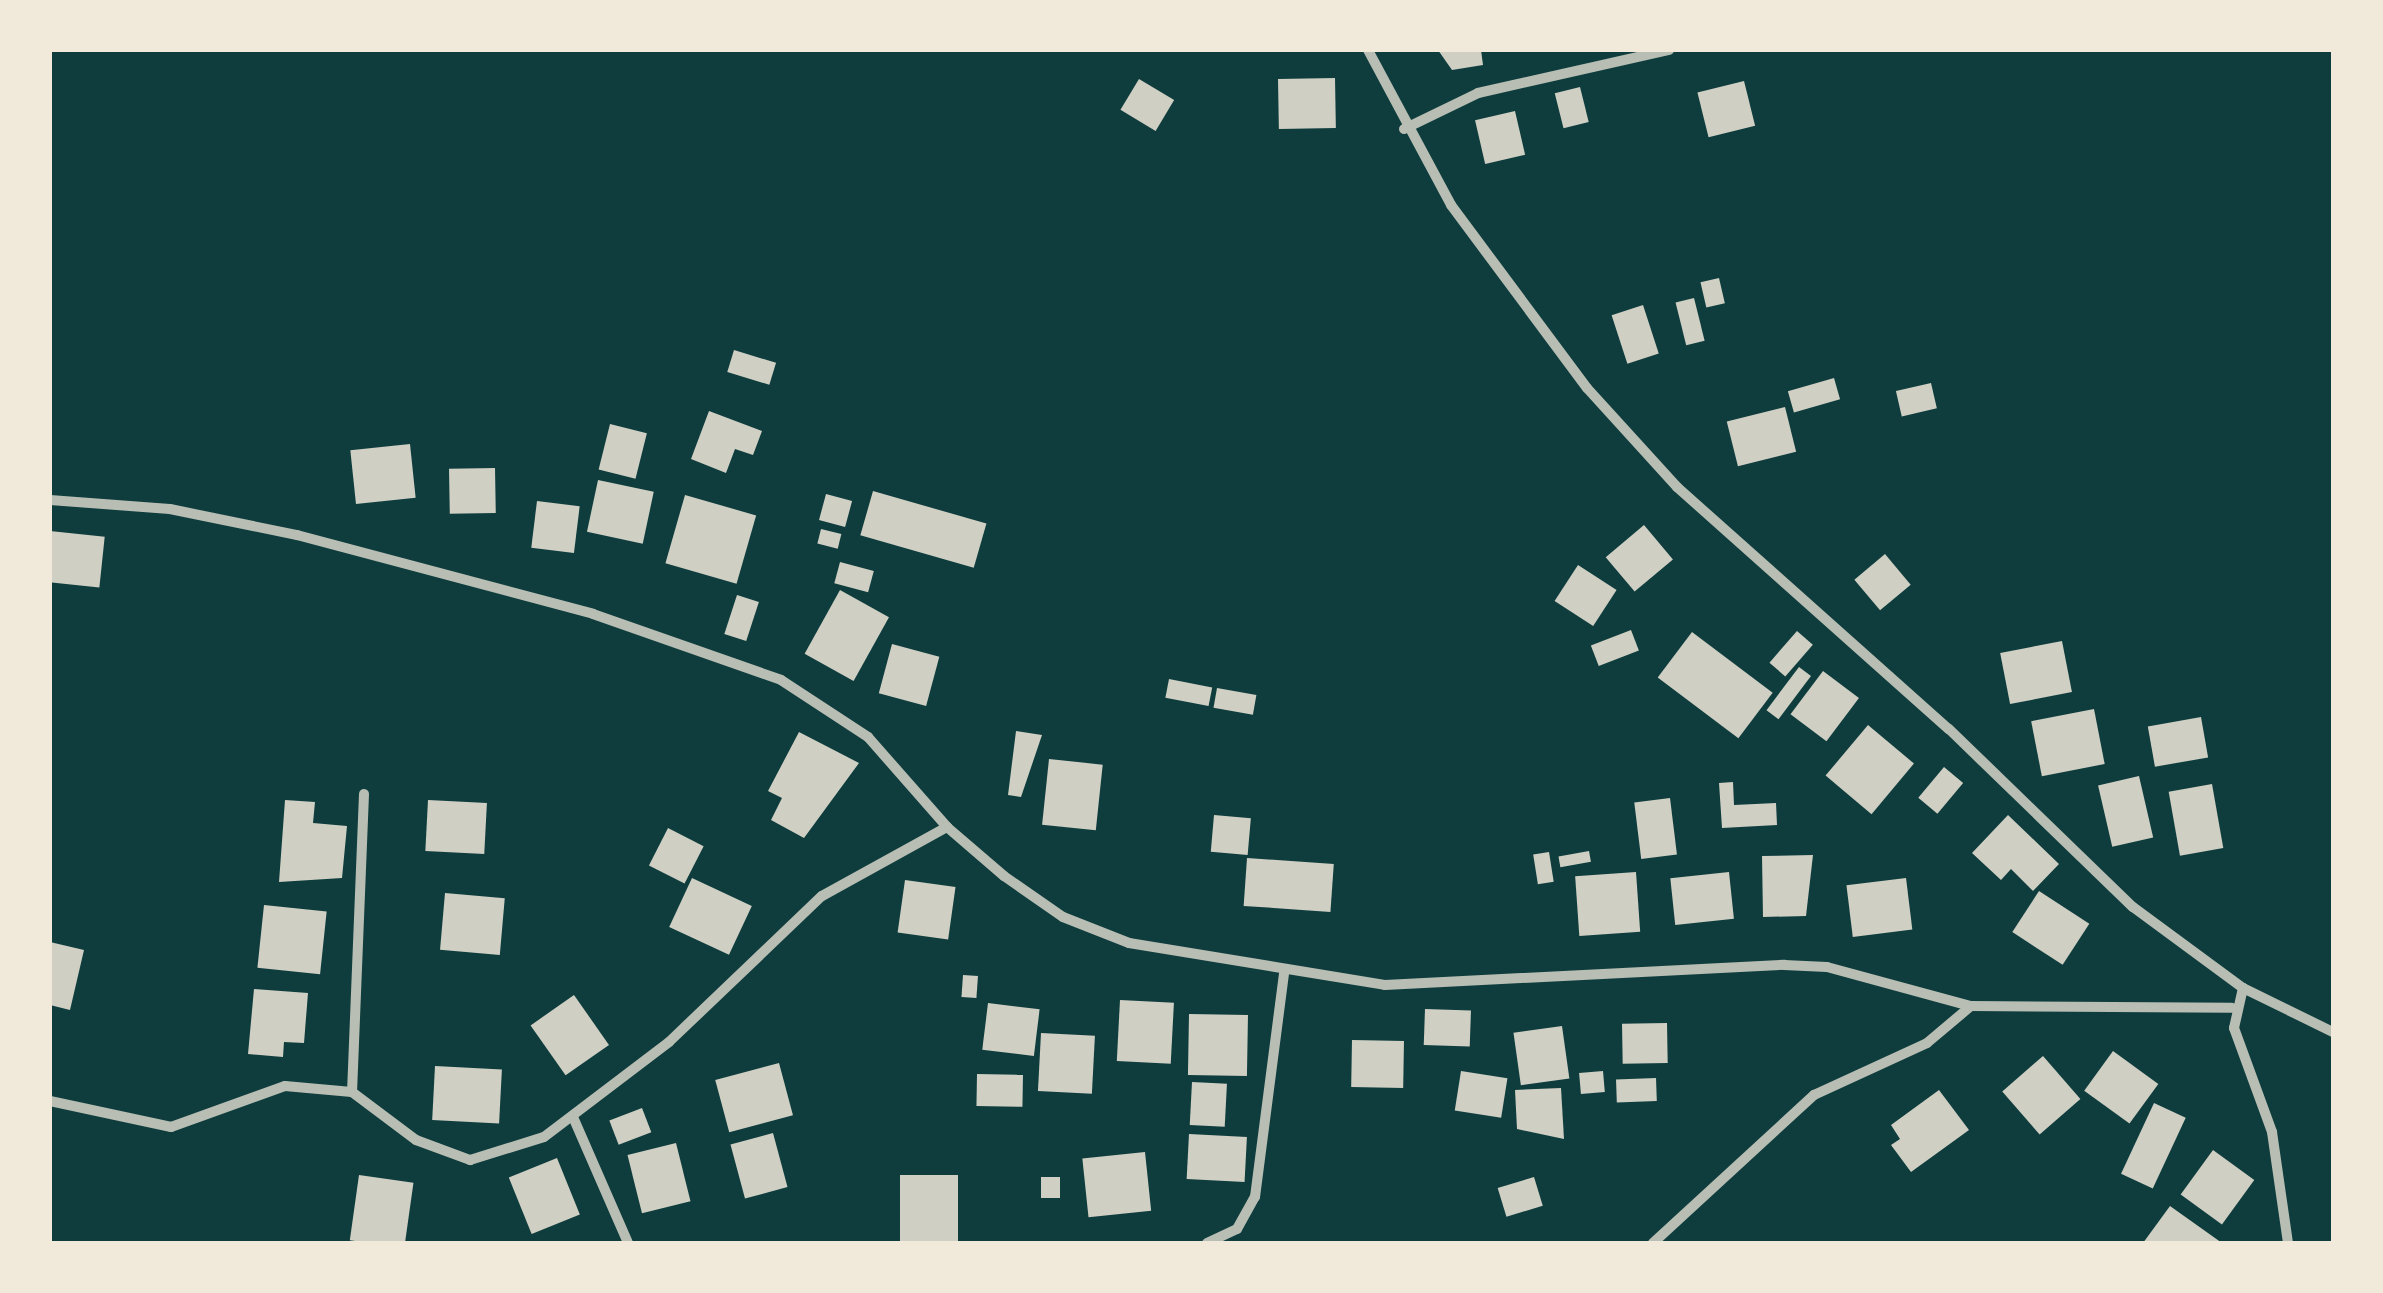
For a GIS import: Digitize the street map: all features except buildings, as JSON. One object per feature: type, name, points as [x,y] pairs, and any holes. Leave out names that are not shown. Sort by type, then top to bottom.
[{"type":"street","points":[[1368,50],[1404,129],[1505,280],[1677,488],[1949,728],[2132,908],[2243,988],[2333,1032]]},
{"type":"street","points":[[1404,129],[1478,93],[1669,50]]},
{"type":"street","points":[[50,500],[170,509],[296,535],[682,642],[832,711],[896,762],[946,828],[1063,917],[1129,943],[1284,974],[1444,987],[1827,967],[1971,1006],[2232,1008]]},
{"type":"street","points":[[352,1092],[364,794]]},
{"type":"street","points":[[50,1100],[171,1127],[285,1086],[352,1092],[416,1140],[470,1160],[509,1153],[573,1116],[669,1042],[822,896],[946,828]]},
{"type":"street","points":[[1207,1243],[1237,1230],[1255,1197],[1284,974]]},
{"type":"street","points":[[2243,988],[2232,1008],[2272,1132],[2288,1243]]},
{"type":"street","points":[[1653,1243],[1814,1096],[1927,1043],[1971,1006]]},
{"type":"street","points":[[573,1116],[628,1243]]}]
